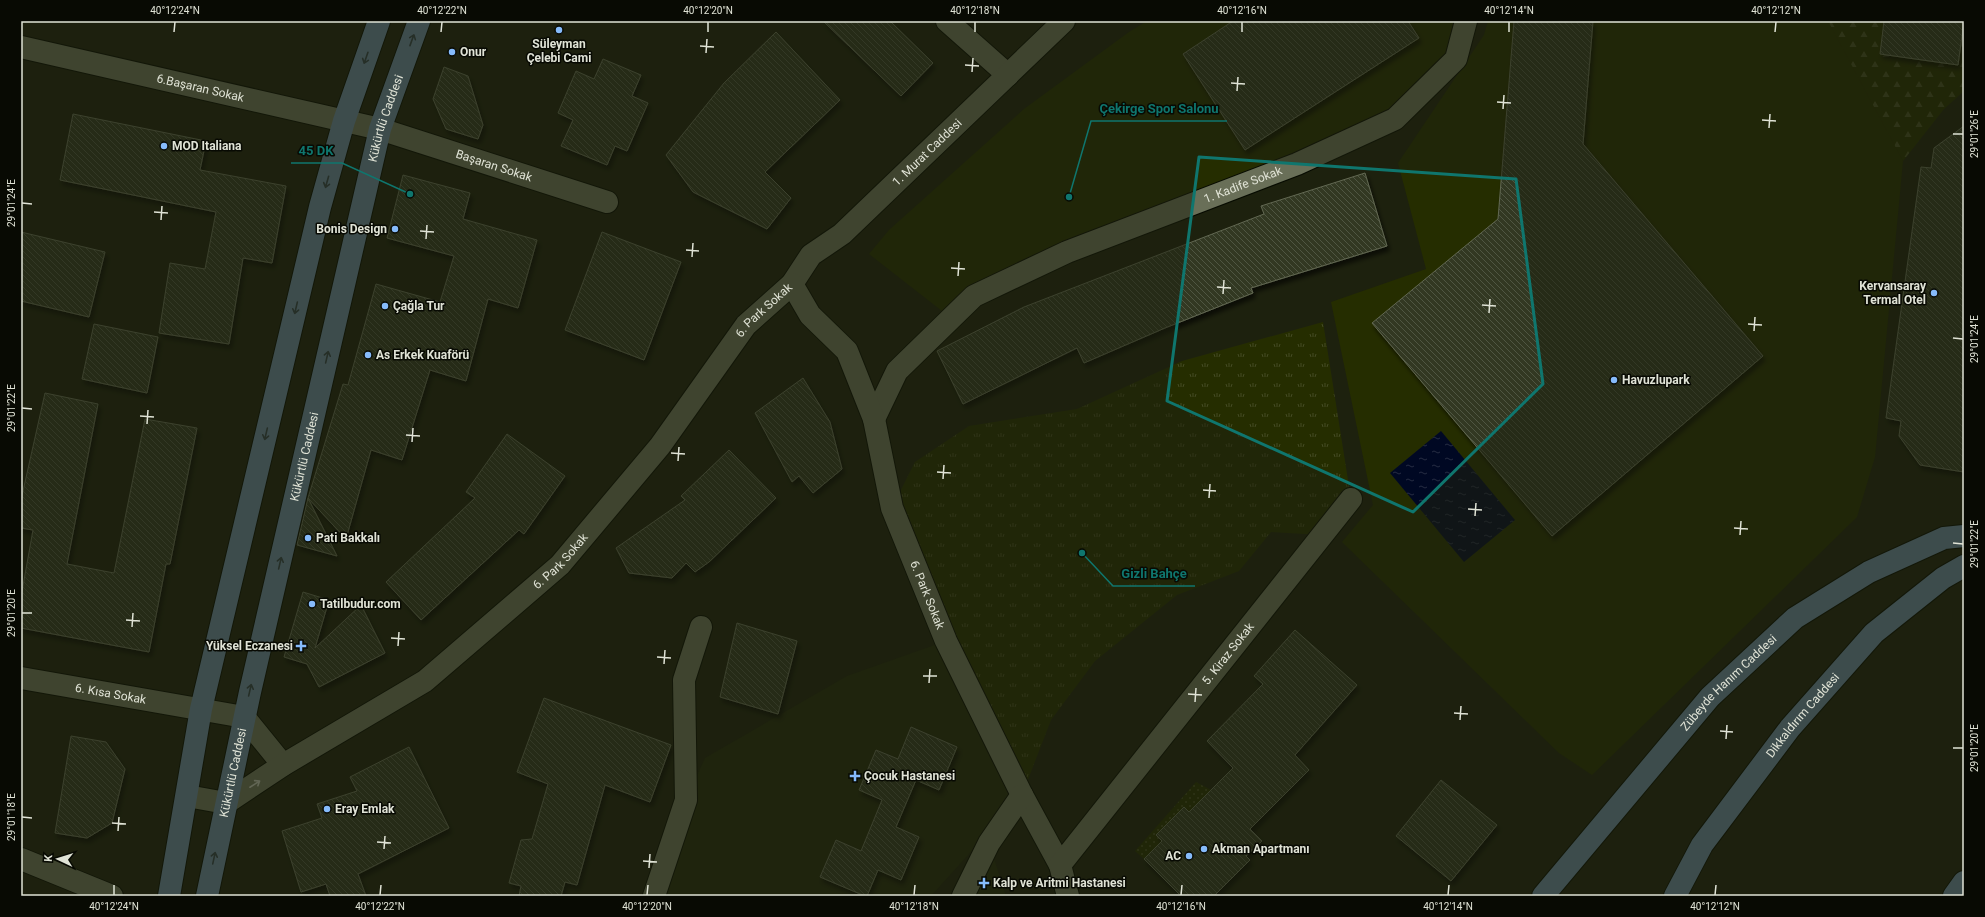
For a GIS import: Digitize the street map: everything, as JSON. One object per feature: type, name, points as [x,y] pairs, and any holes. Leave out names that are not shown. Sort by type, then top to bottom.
[{"type":"main road","points":[[169,896],[201,709],[320,207],[344,121],[379,21]]},
{"type":"main road","name":"Kükürtlü Caddesi","points":[[207,896],[244,717],[380,129],[419,21]]},
{"type":"main road","name":"Zübeyde Hanım Caddesi","points":[[1543,896],[1710,698],[1795,618],[1869,572],[1944,538],[1964,536]]},
{"type":"main road","name":"Dikkaldırım Caddesi","points":[[1675,896],[1702,845],[1796,722],[1874,633],[1943,578],[1964,566]]},
{"type":"main road","points":[[1954,896],[1964,882]]},
{"type":"street","points":[[947,21],[1008,75]]},
{"type":"street","name":"1. Murat Caddesi","points":[[792,284],[811,255],[842,234],[1064,21]]},
{"type":"street","name":"1. Kadife Sokak","points":[[874,419],[897,371],[974,296],[1067,252],[1297,164],[1395,119],[1456,59],[1466,21]]},
{"type":"street","name":"6.Başaran Sokak","points":[[21,47],[380,129]]},
{"type":"street","name":"Başaran Sokak","points":[[380,129],[607,202]]},
{"type":"street","name":"6. Park Sokak","points":[[226,803],[284,765],[425,681],[560,565],[660,446],[746,325],[792,284],[810,315],[847,351],[874,419],[892,508],[946,641],[1022,794],[1060,865],[1068,896]]},
{"type":"street","name":"5. Kiraz Sokak","points":[[1060,865],[1351,498]]},
{"type":"street","points":[[654,896],[686,800],[684,680],[702,627]]},
{"type":"street","name":"6. Kısa Sokak","points":[[21,678],[244,717]]},
{"type":"street","points":[[244,717],[284,765]]},
{"type":"street","points":[[963,896],[989,843],[1022,794]]},
{"type":"street","points":[[187,796],[226,803]]},
{"type":"street","points":[[21,859],[112,896]]},
{"type":"highlighted area","points":[[1199,157],[1516,179],[1543,384],[1413,512],[1167,401]]},
{"type":"shaded area","name":"Çocuk Hastanesi","points":[[946,641],[1022,795],[931,896],[654,896],[686,800],[705,758],[847,676]]},
{"type":"shaded area","name":"Kalp ve Aritmi Hastanesi","points":[[989,843],[1006,896],[957,896]]},
{"type":"green space","points":[[1147,21],[1466,21],[1456,59],[1395,119],[1067,252],[951,318],[869,254],[889,230],[1024,109],[1129,32]]},
{"type":"green space","name":"Havuzlupark","points":[[1488,21],[1828,21],[1903,161],[1875,457],[1857,517],[1592,775],[1559,753],[1342,542],[1373,505],[1331,302],[1426,269],[1398,163],[1484,35]]},
{"type":"green space","points":[[1824,21],[1964,21],[1964,91],[1944,109],[1903,161]]},
{"type":"green space","points":[[1323,322],[1351,499],[1322,535],[1271,532],[1239,571],[1177,595],[1095,661],[1051,720],[1022,795],[892,508],[915,462],[969,426],[1077,409],[1182,361]]},
{"type":"green space","points":[[1196,782],[1211,790],[1189,812],[1184,807],[1156,835],[1162,841],[1144,859],[1135,851]]},
{"type":"water","points":[[1441,431],[1515,520],[1464,562],[1390,473]]},
{"type":"building","points":[[823,21],[890,21],[933,63],[901,96]]},
{"type":"building","points":[[1233,21],[1408,21],[1419,38],[1245,150],[1183,54]]},
{"type":"building","points":[[1514,21],[1593,21],[1583,144],[1763,356],[1552,536],[1372,323],[1498,219]]},
{"type":"building","points":[[1884,21],[1964,21],[1958,65],[1880,54]]},
{"type":"building","points":[[776,32],[840,100],[765,172],[791,198],[767,229],[693,192],[666,155],[724,83]]},
{"type":"building","points":[[603,59],[641,75],[632,96],[648,103],[627,151],[615,146],[607,165],[561,146],[573,120],[558,113],[576,71],[594,79]]},
{"type":"building","points":[[444,67],[468,76],[483,125],[478,139],[446,129],[433,99]]},
{"type":"building","points":[[73,114],[206,141],[200,170],[286,186],[272,263],[243,258],[229,344],[159,333],[170,263],[205,269],[216,212],[60,180]]},
{"type":"building","name":"Kervansaray Termal Otel","points":[[1964,126],[1964,472],[1920,465],[1899,436],[1901,421],[1886,418],[1921,167],[1931,168],[1934,148]]},
{"type":"building","points":[[1365,173],[1387,246],[1251,288],[1253,293],[1165,328],[1084,363],[1077,348],[963,404],[937,351],[1024,307],[1264,214],[1261,206]]},
{"type":"building","points":[[403,175],[470,193],[463,219],[537,240],[518,308],[488,299],[466,381],[430,370],[402,460],[371,450],[346,539],[308,498],[343,384],[348,385],[376,284],[440,302],[454,256],[387,238]]},
{"type":"building","points":[[21,232],[105,252],[89,317],[21,301]]},
{"type":"building","points":[[602,232],[681,262],[644,360],[565,330]]},
{"type":"building","points":[[94,324],[158,337],[147,393],[82,379]]},
{"type":"building","points":[[803,378],[830,422],[842,469],[813,493],[799,476],[792,482],[755,413]]},
{"type":"building","points":[[45,393],[98,404],[67,564],[114,573],[145,419],[197,428],[170,564],[166,564],[149,652],[21,628],[21,597],[33,530],[21,528],[21,500]]},
{"type":"building","points":[[507,434],[565,476],[524,534],[519,530],[421,620],[386,582],[475,498],[466,492]]},
{"type":"building","points":[[729,450],[776,498],[709,562],[695,572],[686,563],[672,578],[629,573],[616,548],[685,500],[681,496]]},
{"type":"building","points":[[308,498],[337,556],[297,545]]},
{"type":"building","points":[[303,592],[329,600],[315,648],[361,605],[385,653],[319,687],[307,664],[284,657]]},
{"type":"building","points":[[737,623],[797,641],[778,714],[720,697]]},
{"type":"building","points":[[1295,630],[1357,685],[1295,755],[1309,770],[1250,829],[1262,841],[1246,856],[1250,860],[1214,896],[1181,896],[1144,859],[1162,841],[1156,835],[1184,807],[1189,812],[1233,768],[1207,741],[1263,684],[1254,676]]},
{"type":"building","points":[[544,698],[671,745],[650,802],[605,785],[577,885],[565,882],[561,896],[519,896],[521,886],[509,883],[521,840],[532,839],[548,784],[517,772]]},
{"type":"building","points":[[911,727],[957,747],[939,790],[916,780],[896,827],[919,837],[901,880],[878,870],[867,896],[865,896],[820,877],[836,840],[861,851],[882,800],[859,790],[876,750],[898,759]]},
{"type":"building","points":[[71,736],[106,742],[125,769],[112,823],[87,838],[55,833]]},
{"type":"building","points":[[409,747],[449,828],[358,874],[366,896],[330,896],[326,884],[301,892],[282,831],[322,818],[317,804],[357,791],[350,777]]},
{"type":"building","points":[[1441,780],[1497,825],[1451,881],[1396,836]]},
{"type":"place","name":"Süleyman Çelebi Cami","points":[[559,30]]},
{"type":"place","name":"Onur","points":[[452,52]]},
{"type":"place","name":"MOD Italiana","points":[[164,146]]},
{"type":"place","name":"45 DK","points":[[410,194]]},
{"type":"place","name":"Çekirge Spor Salonu","points":[[1069,197]]},
{"type":"place","name":"Bonis Design","points":[[395,229]]},
{"type":"place","name":"Kervansaray Termal Otel","points":[[1934,293]]},
{"type":"place","name":"Çağla Tur","points":[[385,306]]},
{"type":"place","name":"As Erkek Kuaförü","points":[[368,355]]},
{"type":"place","name":"Havuzlupark","points":[[1614,380]]},
{"type":"place","name":"Pati Bakkalı","points":[[308,538]]},
{"type":"place","name":"Gizli Bahçe","points":[[1082,553]]},
{"type":"place","name":"Tatilbudur.com","points":[[312,604]]},
{"type":"place","name":"Yüksel Eczanesi","points":[[301,646]]},
{"type":"place","name":"Çocuk Hastanesi","points":[[855,776]]},
{"type":"place","name":"Eray Emlak","points":[[327,809]]},
{"type":"place","name":"Akman Apartmanı","points":[[1204,849]]},
{"type":"place","name":"AC","points":[[1189,856]]},
{"type":"place","name":"Kalp ve Aritmi Hastanesi","points":[[984,883]]}]
